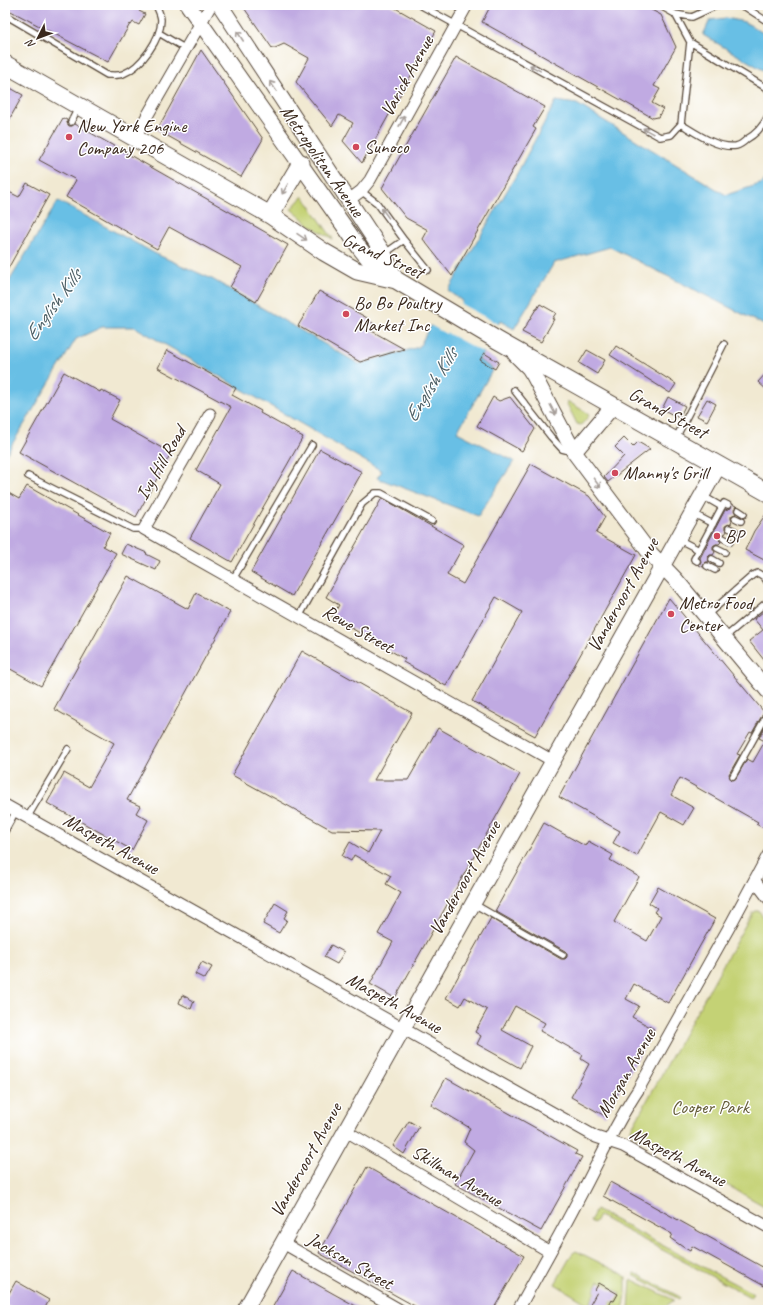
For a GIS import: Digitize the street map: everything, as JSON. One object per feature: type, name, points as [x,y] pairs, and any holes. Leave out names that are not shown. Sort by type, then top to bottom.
[{"type":"main road","name":"Metropolitan Avenue","points":[[188,5],[370,261],[380,271],[396,280]]},
{"type":"main road","name":"Metropolitan Avenue","points":[[220,5],[384,254],[396,280]]},
{"type":"main road","name":"Grand Street","points":[[5,64],[270,215],[324,252],[357,271],[396,280],[506,346],[768,493]]},
{"type":"main road","points":[[242,82],[290,134],[334,198],[340,201],[349,200]]},
{"type":"main road","points":[[270,215],[301,163]]},
{"type":"main road","points":[[506,346],[529,368],[574,452],[649,552],[676,580],[768,691]]},
{"type":"main road","points":[[574,452],[613,406]]},
{"type":"main road","name":"Vandervoort Avenue","points":[[245,1310],[719,465]]},
{"type":"street","points":[[135,137],[211,5]]},
{"type":"street","name":"Varick Avenue","points":[[349,200],[361,191],[370,180],[467,5]]},
{"type":"street","name":"Ivy Hill Road","points":[[144,529],[210,414]]},
{"type":"street","name":"Rewe Street","points":[[144,529],[553,761]]},
{"type":"street","name":"Maspeth Avenue","points":[[5,805],[596,1137],[623,1146],[768,1226]]},
{"type":"street","name":"Morgan Avenue","points":[[518,1310],[571,1214],[608,1142],[755,881],[768,855]]},
{"type":"street","points":[[755,881],[768,898]]},
{"type":"street","name":"Skillman Avenue","points":[[346,1131],[550,1252]]},
{"type":"street","name":"Jackson Street","points":[[283,1243],[400,1310]]},
{"type":"lane","points":[[5,15],[107,75],[114,75],[123,74],[146,56],[159,33],[161,19],[156,5]]},
{"type":"lane","points":[[420,5],[660,138],[671,135],[681,124],[690,42]]},
{"type":"lane","points":[[659,5],[675,14],[692,17],[718,5]]},
{"type":"lane","points":[[737,5],[745,7],[768,22]]},
{"type":"lane","points":[[675,14],[690,42],[768,89]]},
{"type":"lane","points":[[159,33],[186,49]]},
{"type":"lane","points":[[71,122],[78,106]]},
{"type":"lane","points":[[681,124],[724,146],[737,146],[752,136],[764,123],[768,116]]},
{"type":"lane","points":[[361,191],[377,203],[428,270]]},
{"type":"lane","points":[[384,254],[404,240]]},
{"type":"lane","points":[[674,440],[724,344]]},
{"type":"lane","points":[[514,390],[562,449],[574,452]]},
{"type":"lane","points":[[233,580],[312,445]]},
{"type":"lane","points":[[28,476],[133,529],[144,529]]},
{"type":"lane","points":[[299,617],[362,504],[374,493],[381,494],[432,521]]},
{"type":"lane","points":[[697,560],[694,559],[724,508],[702,496]]},
{"type":"lane","points":[[738,510],[744,514]]},
{"type":"lane","points":[[692,513],[716,522]]},
{"type":"lane","points":[[734,518],[741,521]]},
{"type":"lane","points":[[729,528],[735,531]]},
{"type":"lane","points":[[678,538],[700,551]]},
{"type":"lane","points":[[723,538],[730,542]]},
{"type":"lane","points":[[717,548],[725,552]]},
{"type":"lane","points":[[712,559],[719,563]]},
{"type":"lane","points":[[707,566],[715,570]]},
{"type":"lane","points":[[705,616],[753,575],[758,573],[768,583]]},
{"type":"lane","points":[[724,638],[768,601]]},
{"type":"lane","points":[[734,776],[768,713]]},
{"type":"lane","points":[[28,818],[68,749]]},
{"type":"lane","points":[[5,831],[16,811]]},
{"type":"lane","points":[[473,904],[563,955]]},
{"type":"green space","points":[[303,196],[333,239],[312,227],[291,209]]},
{"type":"green space","points":[[567,401],[589,414],[581,425],[577,424]]},
{"type":"green space","name":"Cooper Park","points":[[759,911],[768,923],[768,1208],[630,1131],[752,913]]},
{"type":"green space","points":[[596,1210],[754,1294],[750,1297],[599,1216],[594,1223],[590,1221]]},
{"type":"green space","points":[[576,1251],[621,1273],[626,1277],[626,1290],[622,1310],[607,1310],[612,1301],[615,1303],[620,1293],[599,1281],[594,1291],[596,1292],[589,1305],[555,1284],[572,1254]]},
{"type":"green space","points":[[635,1273],[680,1297],[679,1299],[633,1275]]},
{"type":"green space","points":[[631,1279],[674,1300],[661,1310],[629,1310]]},
{"type":"water","points":[[726,18],[745,22],[768,36],[768,73],[703,35],[710,20]]},
{"type":"water","name":"English Kills","points":[[556,101],[577,104],[726,195],[763,183],[768,174],[768,327],[610,247],[554,263],[514,329],[500,321],[479,360],[493,369],[457,432],[514,461],[478,516],[377,478],[382,471],[135,327],[102,327],[76,339],[5,456],[5,288],[58,201],[156,254],[212,279],[359,364],[419,347],[431,325],[446,332],[462,301],[448,291],[515,177]]},
{"type":"pier","points":[[460,301],[462,302],[461,304],[500,325],[484,353],[430,325],[432,323],[445,330]]},
{"type":"building","points":[[5,5],[142,5],[139,11],[145,14],[139,25],[133,22],[131,25],[130,24],[108,62],[5,8]]},
{"type":"building","points":[[242,5],[390,5],[436,31],[362,163],[343,141],[353,123],[339,115],[332,126],[296,82],[309,58],[284,44],[272,48]]},
{"type":"building","points":[[491,5],[642,5],[661,15],[676,47],[654,86],[660,89],[652,103],[663,109],[658,117],[653,118],[482,22]]},
{"type":"building","points":[[201,50],[263,139],[241,177],[157,130]]},
{"type":"building","points":[[456,57],[545,107],[533,127],[536,129],[452,276],[423,239],[428,230],[406,218],[382,188]]},
{"type":"building","points":[[5,85],[23,95],[5,127]]},
{"type":"building","points":[[63,118],[67,120],[69,126],[75,124],[288,245],[256,302],[230,287],[242,267],[169,227],[157,249],[66,197],[76,180],[39,160]]},
{"type":"building","points":[[27,183],[49,195],[5,274],[5,190],[19,197]]},
{"type":"building","points":[[319,291],[369,319],[368,320],[374,324],[370,330],[404,349],[360,362],[298,326]]},
{"type":"building","points":[[540,304],[556,313],[541,342],[522,332]]},
{"type":"building","points":[[616,346],[676,384],[670,393],[610,355]]},
{"type":"building","points":[[167,350],[236,388],[232,395],[261,411],[260,413],[303,437],[232,562],[190,538],[220,484],[196,470],[231,407],[158,368]]},
{"type":"building","points":[[587,350],[605,360],[597,374],[579,363]]},
{"type":"building","points":[[484,353],[499,362],[495,369],[480,360]]},
{"type":"building","points":[[768,371],[768,391],[758,382]]},
{"type":"building","points":[[64,372],[100,392],[101,390],[120,400],[110,419],[171,453],[136,517],[19,452]]},
{"type":"building","points":[[493,397],[499,401],[510,397],[535,429],[522,451],[477,426]]},
{"type":"building","points":[[668,397],[685,406],[679,418],[662,409]]},
{"type":"building","points":[[707,399],[716,404],[707,421],[697,416]]},
{"type":"building","points":[[624,438],[633,447],[638,442],[650,449],[608,482],[604,477],[624,456],[615,447]]},
{"type":"building","points":[[320,449],[362,472],[292,596],[251,572]]},
{"type":"building","points":[[531,464],[589,496],[605,517],[596,533],[636,555],[535,736],[472,701],[522,612],[496,597],[446,686],[403,662],[405,659],[332,617],[339,605],[326,597],[382,498],[464,545],[447,575],[463,584]]},
{"type":"building","points":[[27,486],[110,533],[103,546],[116,553],[41,686],[5,666],[5,491],[19,499]]},
{"type":"building","name":"BP","points":[[732,504],[736,506],[734,510],[736,514],[731,516],[731,524],[725,526],[727,531],[725,534],[721,534],[719,536],[719,540],[721,542],[713,546],[715,552],[713,555],[708,557],[709,562],[705,562],[703,567],[699,565],[701,562],[700,558],[725,510],[731,508]]},
{"type":"building","points":[[768,511],[768,562],[745,550],[754,531]]},
{"type":"building","points":[[126,544],[147,553],[146,554],[160,561],[156,570],[121,554]]},
{"type":"building","points":[[128,576],[188,609],[196,593],[230,612],[127,800],[140,806],[136,813],[148,820],[132,850],[47,803],[64,773],[89,787],[114,743],[54,709]]},
{"type":"building","points":[[669,598],[764,712],[752,733],[750,732],[737,754],[740,755],[729,774],[733,780],[736,778],[747,759],[753,762],[765,741],[759,738],[768,722],[768,823],[765,829],[756,824],[758,822],[680,778],[671,795],[694,808],[684,825],[661,812],[637,856],[613,843],[620,831],[559,797]]},
{"type":"building","points":[[768,608],[768,665],[749,641],[763,630],[754,619]]},
{"type":"building","points":[[302,651],[412,713],[374,780],[408,780],[438,728],[520,774],[395,998],[370,984],[393,942],[378,934],[401,893],[386,884],[391,876],[354,855],[351,861],[342,856],[350,842],[368,853],[380,831],[332,830],[232,775]]},
{"type":"building","points":[[544,823],[585,846],[588,841],[613,855],[610,860],[639,877],[614,922],[647,941],[661,916],[654,912],[657,908],[649,903],[658,887],[715,919],[668,1003],[634,984],[626,999],[639,1006],[632,1017],[654,1029],[605,1116],[571,1097],[589,1064],[581,1059],[583,1055],[540,1031],[545,1023],[515,1006],[502,1030],[531,1046],[520,1068],[477,1044],[481,1036],[475,1032],[487,1010],[465,997],[460,1006],[446,998],[491,918],[561,959],[565,959],[567,957],[567,953],[565,951],[495,911]]},
{"type":"building","points":[[275,903],[288,911],[284,918],[287,920],[279,933],[263,924]]},
{"type":"building","points":[[331,945],[344,952],[337,964],[324,957]]},
{"type":"building","points":[[202,962],[212,967],[205,979],[195,974]]},
{"type":"building","points":[[182,995],[194,1001],[191,1009],[179,1003]]},
{"type":"building","points":[[446,1078],[577,1151],[575,1154],[582,1157],[541,1231],[455,1184],[474,1150],[464,1142],[470,1128],[431,1105]]},
{"type":"building","points":[[409,1121],[419,1127],[404,1154],[393,1146]]},
{"type":"building","points":[[367,1167],[524,1256],[493,1310],[422,1310],[319,1253]]},
{"type":"building","points":[[610,1182],[768,1270],[768,1288],[692,1246],[690,1251],[670,1238],[672,1234],[603,1196]]},
{"type":"building","points":[[293,1271],[334,1294],[363,1310],[271,1310]]},
{"type":"building","points":[[16,1281],[49,1300],[44,1310],[15,1310],[5,1305],[5,1300]]},
{"type":"building","points":[[599,1283],[618,1294],[614,1301],[611,1300],[606,1310],[587,1310],[597,1292],[595,1290]]},
{"type":"place","name":"New York Engine Company 206","points":[[69,137]]},
{"type":"place","name":"Sunoco","points":[[356,147]]},
{"type":"place","name":"Bo Bo Poultry Market Inc","points":[[346,314]]},
{"type":"place","name":"Manny's Grill","points":[[615,473]]},
{"type":"place","name":"BP","points":[[717,536]]},
{"type":"place","name":"Metro Food Center","points":[[671,614]]}]
